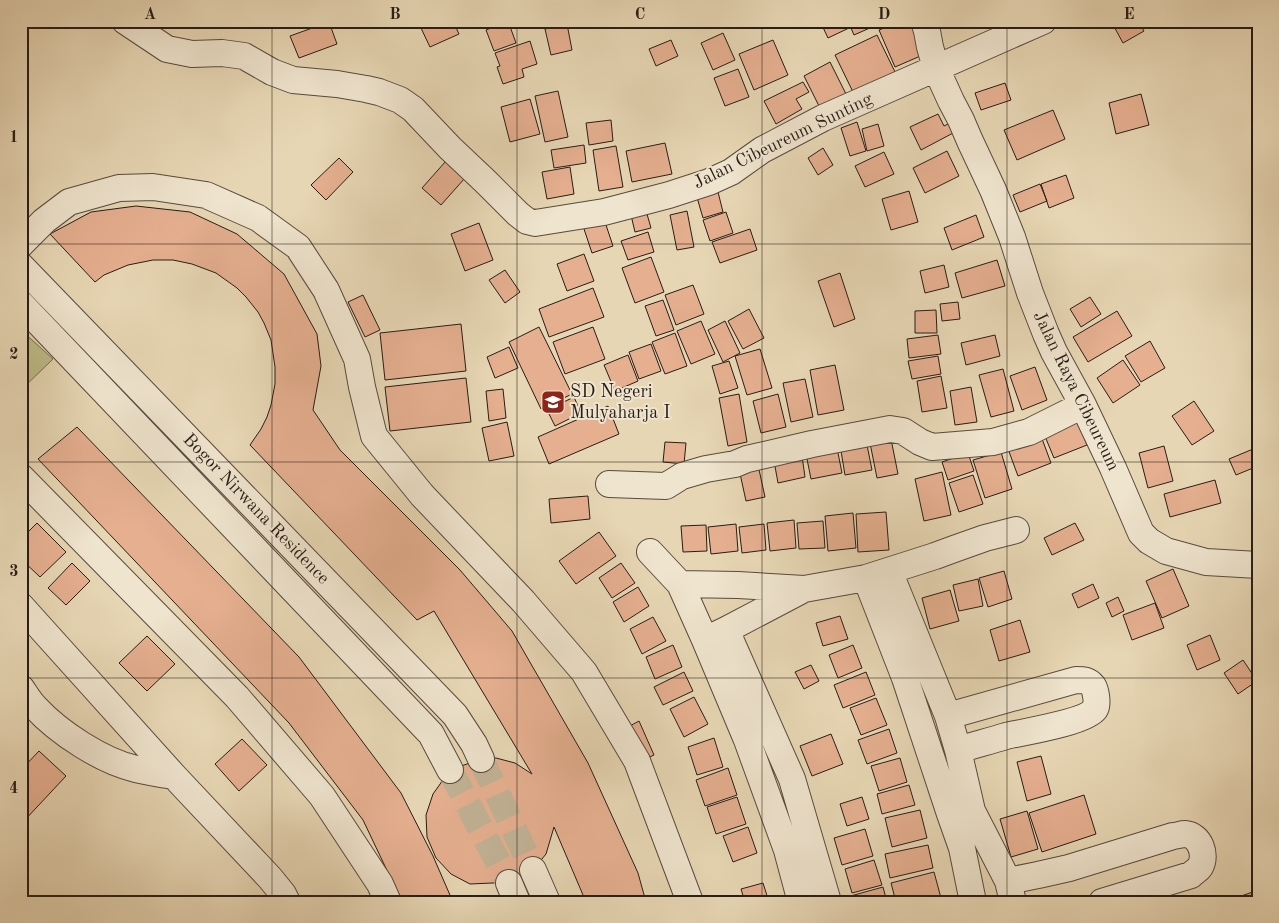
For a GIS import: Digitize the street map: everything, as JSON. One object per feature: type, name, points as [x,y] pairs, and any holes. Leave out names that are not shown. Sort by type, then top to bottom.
[{"type":"street","name":"Jalan Cibeureum Sunting","points":[[125,21],[167,49],[192,54],[222,53],[244,56],[272,72],[293,80],[366,89],[400,100],[413,109],[518,214],[527,221],[535,223],[604,212],[669,195],[709,182],[731,172],[762,150],[823,118],[1043,21]]},
{"type":"street","name":"Jalan Raya Cibeureum","points":[[924,21],[936,68],[993,190],[1012,237],[1030,293],[1046,334],[1084,405],[1141,533],[1149,541],[1166,551],[1206,562],[1258,565]]},
{"type":"street","points":[[21,244],[44,221],[69,202],[119,188],[153,187],[206,195],[258,218],[298,247],[326,290],[357,359],[374,436],[422,495],[524,601],[584,672],[637,762],[690,902]]},
{"type":"street","name":"Bogor Nirwana Residence","points":[[21,266],[455,715],[474,744],[481,759]]},
{"type":"street","name":"Bogor Nirwana Residence","points":[[21,304],[431,734],[450,770]]},
{"type":"street","points":[[43,326],[61,306]]},
{"type":"street","points":[[609,484],[666,486],[682,476],[706,469],[726,466],[747,459],[812,444],[890,429],[903,430],[920,442],[932,447],[994,442],[1029,432],[1084,405]]},
{"type":"street","points":[[21,477],[243,704],[322,796],[380,884],[388,902]]},
{"type":"street","points":[[680,584],[804,589],[878,575],[985,538],[1016,530]]},
{"type":"street","points":[[650,552],[680,584],[716,635],[792,779],[799,845],[801,902]]},
{"type":"street","points":[[878,575],[948,716],[958,750],[962,848],[973,902]]},
{"type":"street","points":[[878,575],[905,678],[961,812],[1011,891],[1038,876],[1173,836],[1186,834],[1196,838],[1201,846],[1202,858],[1200,868],[1191,875],[1102,902]]},
{"type":"street","points":[[716,635],[804,589]]},
{"type":"street","points":[[21,606],[174,776],[270,878],[287,902]]},
{"type":"street","points":[[948,716],[1076,680],[1087,681],[1094,689],[1095,709],[1086,716],[958,750]]},
{"type":"street","points":[[21,688],[34,707],[62,732],[86,747],[110,760],[135,769],[174,776]]},
{"type":"street","points":[[799,845],[828,902]]},
{"type":"street","points":[[533,870],[546,902]]},
{"type":"shaded area","points":[[21,330],[53,359],[21,390]]},
{"type":"building","points":[[432,21],[453,21],[459,34],[430,47],[420,26]]},
{"type":"building","points":[[508,21],[516,43],[494,51],[486,30]]},
{"type":"building","points":[[793,21],[810,21],[796,28]]},
{"type":"building","points":[[820,21],[845,21],[849,28],[828,38]]},
{"type":"building","points":[[848,21],[870,21],[872,27],[854,35]]},
{"type":"building","points":[[901,21],[911,21],[925,54],[895,67],[879,30]]},
{"type":"building","points":[[1111,21],[1138,21],[1144,31],[1123,43]]},
{"type":"building","points":[[329,22],[337,44],[299,58],[290,36]]},
{"type":"building","points":[[567,24],[572,50],[551,55],[545,29]]},
{"type":"building","points":[[723,33],[735,60],[713,70],[701,43]]},
{"type":"building","points":[[877,35],[896,74],[854,94],[835,55]]},
{"type":"building","points":[[671,40],[678,56],[656,66],[649,49]]},
{"type":"building","points":[[773,40],[788,75],[754,90],[739,54]]},
{"type":"building","points":[[530,41],[537,64],[522,69],[524,77],[503,84],[497,67],[500,66],[495,53]]},
{"type":"building","points":[[830,62],[847,96],[821,110],[804,76]]},
{"type":"building","points":[[738,69],[749,97],[725,106],[714,78]]},
{"type":"building","points":[[803,82],[809,92],[796,99],[802,109],[776,124],[764,101]]},
{"type":"building","points":[[1005,83],[1011,100],[981,110],[975,93]]},
{"type":"building","points":[[558,91],[568,137],[545,142],[535,96]]},
{"type":"building","points":[[1141,94],[1149,125],[1116,134],[1109,103]]},
{"type":"building","points":[[530,99],[540,134],[510,142],[501,107]]},
{"type":"building","points":[[1053,110],[1065,139],[1017,160],[1004,130]]},
{"type":"building","points":[[938,114],[944,126],[950,123],[955,132],[921,150],[910,127]]},
{"type":"building","points":[[611,120],[613,141],[589,145],[586,123]]},
{"type":"building","points":[[857,122],[866,151],[850,156],[841,128]]},
{"type":"building","points":[[878,124],[884,146],[867,151],[862,129]]},
{"type":"building","points":[[665,143],[672,174],[632,182],[626,151]]},
{"type":"building","points":[[584,145],[586,163],[554,168],[551,150]]},
{"type":"building","points":[[616,146],[623,187],[599,191],[593,150]]},
{"type":"building","points":[[823,148],[833,165],[818,175],[808,158]]},
{"type":"building","points":[[947,151],[959,176],[925,193],[913,168]]},
{"type":"building","points":[[884,152],[894,174],[865,187],[855,166]]},
{"type":"building","points":[[339,158],[353,172],[326,200],[311,185]]},
{"type":"building","points":[[446,161],[465,178],[441,205],[422,188]]},
{"type":"building","points":[[570,167],[574,194],[547,199],[542,172]]},
{"type":"building","points":[[1066,175],[1074,198],[1049,208],[1041,184]]},
{"type":"building","points":[[1040,184],[1047,201],[1020,212],[1013,195]]},
{"type":"building","points":[[717,188],[723,212],[703,218],[696,194]]},
{"type":"building","points":[[909,191],[918,222],[891,230],[882,199]]},
{"type":"building","points":[[136,206],[190,212],[237,234],[284,274],[317,334],[321,366],[313,410],[340,450],[460,570],[512,631],[588,763],[638,873],[646,902],[586,902],[554,827],[546,854],[533,870],[515,882],[470,884],[451,874],[436,858],[427,837],[426,815],[433,794],[450,770],[481,759],[496,758],[515,763],[532,774],[434,611],[417,620],[250,445],[261,429],[271,405],[275,384],[275,367],[271,340],[264,323],[246,297],[216,273],[192,264],[173,260],[153,260],[128,265],[104,275],[95,282],[50,234],[91,212]]},
{"type":"building","points":[[645,207],[651,228],[635,232],[630,211]]},
{"type":"building","points":[[687,211],[694,247],[677,250],[670,215]]},
{"type":"building","points":[[726,212],[733,233],[710,241],[703,220]]},
{"type":"building","points":[[976,215],[984,237],[952,250],[944,228]]},
{"type":"building","points":[[604,219],[613,246],[592,253],[583,226]]},
{"type":"building","points":[[479,223],[493,260],[465,271],[451,234]]},
{"type":"building","points":[[750,229],[757,250],[720,263],[712,242]]},
{"type":"building","points":[[648,232],[654,252],[628,260],[621,241]]},
{"type":"building","points":[[584,254],[594,281],[567,291],[557,264]]},
{"type":"building","points":[[651,257],[664,292],[635,303],[622,268]]},
{"type":"building","points":[[997,260],[1005,286],[962,298],[955,273]]},
{"type":"building","points":[[944,265],[949,287],[925,293],[920,271]]},
{"type":"building","points":[[505,270],[520,292],[505,303],[489,280]]},
{"type":"building","points":[[840,273],[855,319],[834,327],[818,281]]},
{"type":"building","points":[[693,285],[704,314],[676,325],[665,295]]},
{"type":"building","points":[[593,288],[604,317],[549,337],[539,309]]},
{"type":"building","points":[[363,295],[380,330],[365,337],[348,302]]},
{"type":"building","points":[[1090,297],[1101,314],[1081,327],[1070,309]]},
{"type":"building","points":[[663,300],[674,330],[656,336],[645,306]]},
{"type":"building","points":[[958,302],[960,319],[942,321],[940,304]]},
{"type":"building","points":[[749,309],[764,338],[743,349],[728,321]]},
{"type":"building","points":[[936,310],[937,333],[915,333],[915,311]]},
{"type":"building","points":[[1117,311],[1132,336],[1088,362],[1073,337]]},
{"type":"building","points":[[701,321],[715,354],[691,364],[677,331]]},
{"type":"building","points":[[725,321],[740,353],[723,362],[708,330]]},
{"type":"building","points":[[461,324],[466,371],[385,380],[380,333]]},
{"type":"building","points":[[539,327],[572,394],[541,409],[509,342]]},
{"type":"building","points":[[593,327],[605,359],[565,374],[553,342]]},
{"type":"building","points":[[675,333],[687,366],[665,374],[652,342]]},
{"type":"building","points":[[938,335],[941,354],[909,358],[907,339]]},
{"type":"building","points":[[995,335],[1000,356],[966,365],[961,343]]},
{"type":"building","points":[[1150,341],[1165,368],[1141,382],[1125,356]]},
{"type":"building","points":[[651,344],[661,371],[639,379],[629,352]]},
{"type":"building","points":[[509,347],[518,368],[495,378],[487,357]]},
{"type":"building","points":[[760,349],[772,388],[747,395],[735,356]]},
{"type":"building","points":[[628,355],[638,381],[615,391],[604,365]]},
{"type":"building","points":[[938,356],[941,374],[912,379],[908,361]]},
{"type":"building","points":[[1123,360],[1140,385],[1113,403],[1097,378]]},
{"type":"building","points":[[729,361],[738,388],[720,394],[712,366]]},
{"type":"building","points":[[835,365],[844,410],[818,415],[810,370]]},
{"type":"building","points":[[1035,367],[1047,400],[1022,410],[1010,376]]},
{"type":"building","points":[[1003,369],[1014,411],[991,417],[979,375]]},
{"type":"building","points":[[941,376],[947,408],[922,412],[917,381]]},
{"type":"building","points":[[466,378],[471,422],[390,431],[385,387]]},
{"type":"building","points":[[805,379],[813,417],[791,422],[783,383]]},
{"type":"building","points":[[971,387],[977,422],[955,425],[950,391]]},
{"type":"building","points":[[503,389],[506,418],[489,421],[486,391]]},
{"type":"building","points":[[739,394],[747,442],[728,446],[719,398]]},
{"type":"building","points":[[778,394],[786,427],[761,433],[753,401]]},
{"type":"building","points":[[574,397],[581,413],[555,426],[547,410]]},
{"type":"building","points":[[1194,401],[1214,431],[1192,445],[1172,416]]},
{"type":"building","points":[[608,406],[619,434],[549,464],[538,437]]},
{"type":"building","points":[[1077,420],[1087,445],[1054,458],[1044,434]]},
{"type":"building","points":[[507,422],[514,456],[489,461],[482,428]]},
{"type":"building","points":[[77,427],[299,657],[401,793],[433,856],[453,902],[402,902],[363,820],[289,723],[38,459]]},
{"type":"building","points":[[1041,436],[1051,463],[1018,476],[1008,449]]},
{"type":"building","points":[[891,439],[898,474],[877,478],[870,443]]},
{"type":"building","points":[[866,440],[872,470],[845,475],[840,445]]},
{"type":"building","points":[[665,442],[686,443],[684,464],[663,462]]},
{"type":"building","points":[[1164,446],[1173,481],[1148,488],[1139,453]]},
{"type":"building","points":[[1258,447],[1258,466],[1236,475],[1229,459]]},
{"type":"building","points":[[837,448],[842,473],[811,479],[806,454]]},
{"type":"building","points":[[1001,452],[1012,489],[985,498],[973,460]]},
{"type":"building","points":[[968,453],[974,471],[948,480],[942,462]]},
{"type":"building","points":[[802,456],[805,477],[778,483],[774,461]]},
{"type":"building","points":[[758,465],[765,497],[746,501],[739,469]]},
{"type":"building","points":[[942,472],[951,515],[924,521],[915,479]]},
{"type":"building","points":[[973,475],[983,504],[959,512],[949,483]]},
{"type":"building","points":[[1215,480],[1221,503],[1170,517],[1164,494]]},
{"type":"building","points":[[588,496],[590,519],[551,523],[549,499]]},
{"type":"building","points":[[886,512],[889,550],[858,552],[856,514]]},
{"type":"building","points":[[853,513],[856,548],[828,551],[825,516]]},
{"type":"building","points":[[794,520],[796,548],[770,551],[767,523]]},
{"type":"building","points":[[823,521],[825,548],[799,549],[797,523]]},
{"type":"building","points":[[37,523],[66,552],[40,577],[21,559],[21,539]]},
{"type":"building","points":[[1075,523],[1084,540],[1052,555],[1044,538]]},
{"type":"building","points":[[736,524],[738,551],[711,554],[708,527]]},
{"type":"building","points":[[764,524],[766,550],[742,553],[739,527]]},
{"type":"building","points":[[706,525],[707,551],[683,552],[681,526]]},
{"type":"building","points":[[599,532],[616,556],[576,584],[559,561]]},
{"type":"building","points":[[72,563],[90,581],[66,605],[48,588]]},
{"type":"building","points":[[621,563],[635,583],[612,598],[599,578]]},
{"type":"building","points":[[1173,569],[1189,606],[1162,618],[1146,581]]},
{"type":"building","points":[[1004,571],[1012,599],[988,607],[979,578]]},
{"type":"building","points":[[978,579],[983,606],[959,611],[953,585]]},
{"type":"building","points":[[1093,584],[1099,598],[1078,608],[1072,594]]},
{"type":"building","points":[[638,587],[649,606],[624,622],[613,602]]},
{"type":"building","points":[[950,590],[959,621],[930,629],[922,598]]},
{"type":"building","points":[[1258,595],[1258,613],[1252,597]]},
{"type":"building","points":[[1118,597],[1124,611],[1112,617],[1106,603]]},
{"type":"building","points":[[1155,603],[1164,628],[1132,640],[1123,615]]},
{"type":"building","points":[[840,616],[848,639],[823,646],[816,623]]},
{"type":"building","points":[[653,617],[666,641],[642,654],[630,629]]},
{"type":"building","points":[[1020,620],[1030,652],[999,661],[990,630]]},
{"type":"building","points":[[1210,635],[1220,660],[1197,670],[1187,645]]},
{"type":"building","points":[[147,636],[175,664],[147,691],[119,663]]},
{"type":"building","points":[[673,645],[682,667],[655,679],[646,657]]},
{"type":"building","points":[[853,645],[862,668],[838,678],[829,655]]},
{"type":"building","points":[[1243,660],[1257,681],[1238,694],[1224,673]]},
{"type":"building","points":[[811,665],[819,681],[804,689],[795,672]]},
{"type":"building","points":[[684,672],[693,691],[663,705],[654,687]]},
{"type":"building","points":[[866,672],[875,695],[843,708],[834,685]]},
{"type":"building","points":[[694,697],[708,724],[684,737],[670,709]]},
{"type":"building","points":[[876,698],[887,725],[861,735],[850,708]]},
{"type":"building","points":[[639,721],[654,755],[643,760],[628,727]]},
{"type":"building","points":[[889,729],[897,753],[867,764],[858,740]]},
{"type":"building","points":[[831,734],[843,764],[812,776],[800,746]]},
{"type":"building","points":[[714,738],[723,767],[697,775],[688,747]]},
{"type":"building","points":[[242,739],[267,765],[239,791],[215,764]]},
{"type":"building","points":[[39,751],[66,776],[23,822],[21,821],[21,770]]},
{"type":"building","points":[[1041,756],[1051,794],[1027,801],[1017,762]]},
{"type":"building","points":[[900,758],[907,782],[879,791],[871,766]]},
{"type":"building","points":[[728,768],[737,795],[705,806],[696,780]]},
{"type":"building","points":[[909,785],[915,805],[882,814],[877,794]]},
{"type":"building","points":[[1084,795],[1096,834],[1042,852],[1029,813]]},
{"type":"building","points":[[737,797],[746,824],[716,834],[707,807]]},
{"type":"building","points":[[862,797],[869,819],[847,826],[840,804]]},
{"type":"building","points":[[920,810],[927,838],[892,847],[885,818]]},
{"type":"building","points":[[1027,811],[1038,849],[1011,857],[1000,819]]},
{"type":"building","points":[[748,827],[757,853],[733,862],[723,836]]},
{"type":"building","points":[[865,829],[873,856],[842,865],[834,838]]},
{"type":"building","points":[[928,845],[933,868],[890,878],[885,854]]},
{"type":"building","points":[[874,860],[882,885],[852,893],[845,869]]},
{"type":"building","points":[[934,872],[941,898],[925,902],[896,902],[891,883]]},
{"type":"building","points":[[763,883],[769,902],[745,902],[741,889]]},
{"type":"building","points":[[883,887],[887,902],[848,902],[847,897]]},
{"type":"building","points":[[1258,890],[1258,902],[1234,902],[1233,899]]},
{"type":"tunnel","points":[[481,759],[533,870]]},
{"type":"tunnel","points":[[450,770],[509,883]]},
{"type":"place","name":"SD Negeri Mulyaharja I","points":[[553,402]]}]
